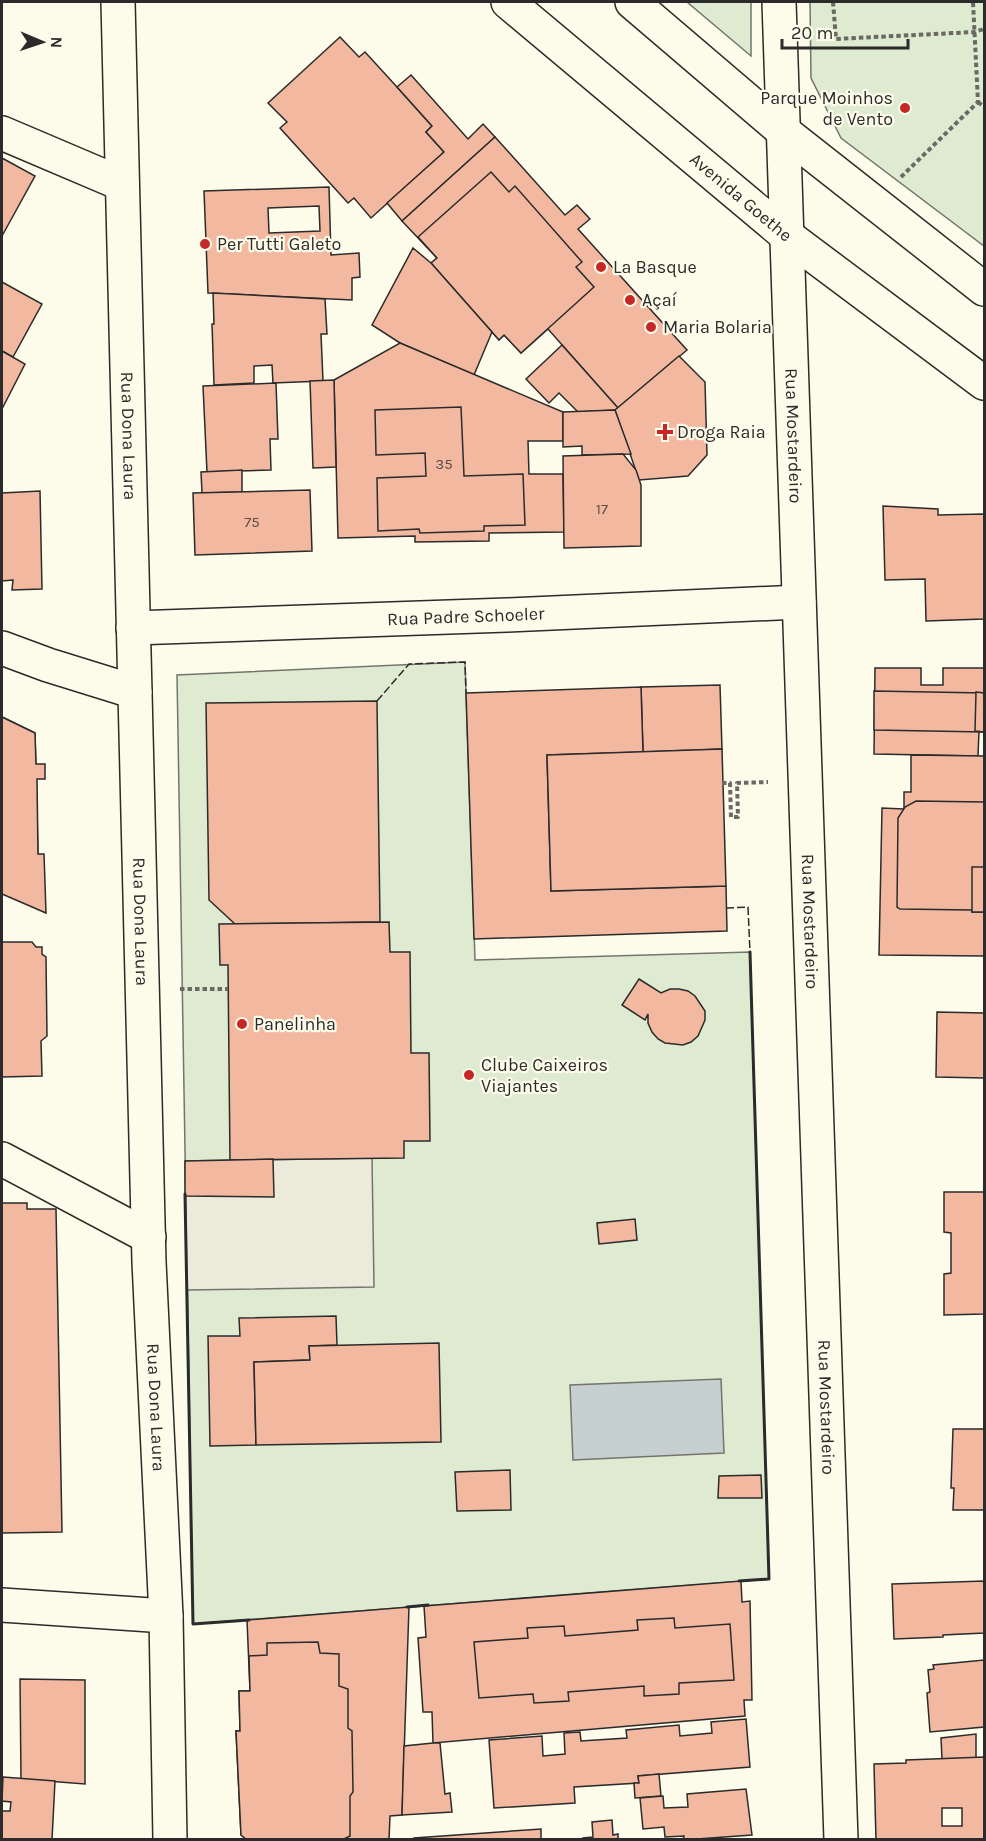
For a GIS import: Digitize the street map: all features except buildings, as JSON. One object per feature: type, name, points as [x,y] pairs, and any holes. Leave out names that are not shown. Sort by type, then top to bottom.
[{"type":"street","name":"Rua Dona Laura","points":[[118,2],[149,1274],[166,1616],[170,1839]]},
{"type":"street","name":"Avenida Goethe","points":[[508,2],[786,235],[984,383]]},
{"type":"street","points":[[632,2],[783,131],[984,289]]},
{"type":"street","name":"Rua Mostardeiro","points":[[779,2],[841,1839]]},
{"type":"street","points":[[2,134],[122,184]]},
{"type":"street","name":"Rua Padre Schoeler","points":[[133,628],[799,602]]},
{"type":"street","points":[[2,648],[135,692]]},
{"type":"street","points":[[2,1160],[149,1237]]},
{"type":"street","points":[[2,1605],[166,1616]]},
{"type":"path","points":[[833,2],[836,39],[974,32],[984,29]]},
{"type":"path","points":[[973,2],[978,102],[984,107]]},
{"type":"path","points":[[875,203],[978,102]]},
{"type":"path","points":[[722,783],[805,781]]},
{"type":"path","points":[[730,783],[731,817],[738,817],[737,783]]},
{"type":"path","points":[[143,988],[228,989]]},
{"type":"green space","points":[[687,2],[751,2],[751,56]]},
{"type":"green space","name":"Parque Moinhos de Vento","points":[[810,2],[984,2],[984,246],[841,138],[811,78]]},
{"type":"green space","name":"Clube Caixeiros Viajantes","points":[[465,662],[475,960],[750,952],[769,1579],[193,1624],[177,675]]},
{"type":"shaded area","points":[[372,1158],[374,1287],[187,1290],[185,1161]]},
{"type":"shaded area","points":[[721,1379],[724,1453],[573,1460],[570,1385]]},
{"type":"fence","points":[[377,701],[409,664],[465,662],[466,693]]},
{"type":"fence","points":[[726,908],[748,907],[750,952]]},
{"type":"wall","points":[[739,1581],[769,1579],[750,952]]},
{"type":"wall","points":[[185,1194],[193,1624],[249,1620]]},
{"type":"wall","points":[[407,1607],[428,1605]]},
{"type":"place","name":"Parque Moinhos de Vento","points":[[905,108]]},
{"type":"place","name":"Per Tutti Galeto","points":[[205,244]]},
{"type":"place","name":"La Basque","points":[[601,267]]},
{"type":"place","name":"Açaí","points":[[630,300]]},
{"type":"place","name":"Maria Bolaria","points":[[651,327]]},
{"type":"place","name":"Droga Raia","points":[[665,432]]},
{"type":"place","name":"Panelinha","points":[[242,1024]]},
{"type":"place","name":"Clube Caixeiros Viajantes","points":[[469,1075]]}]
